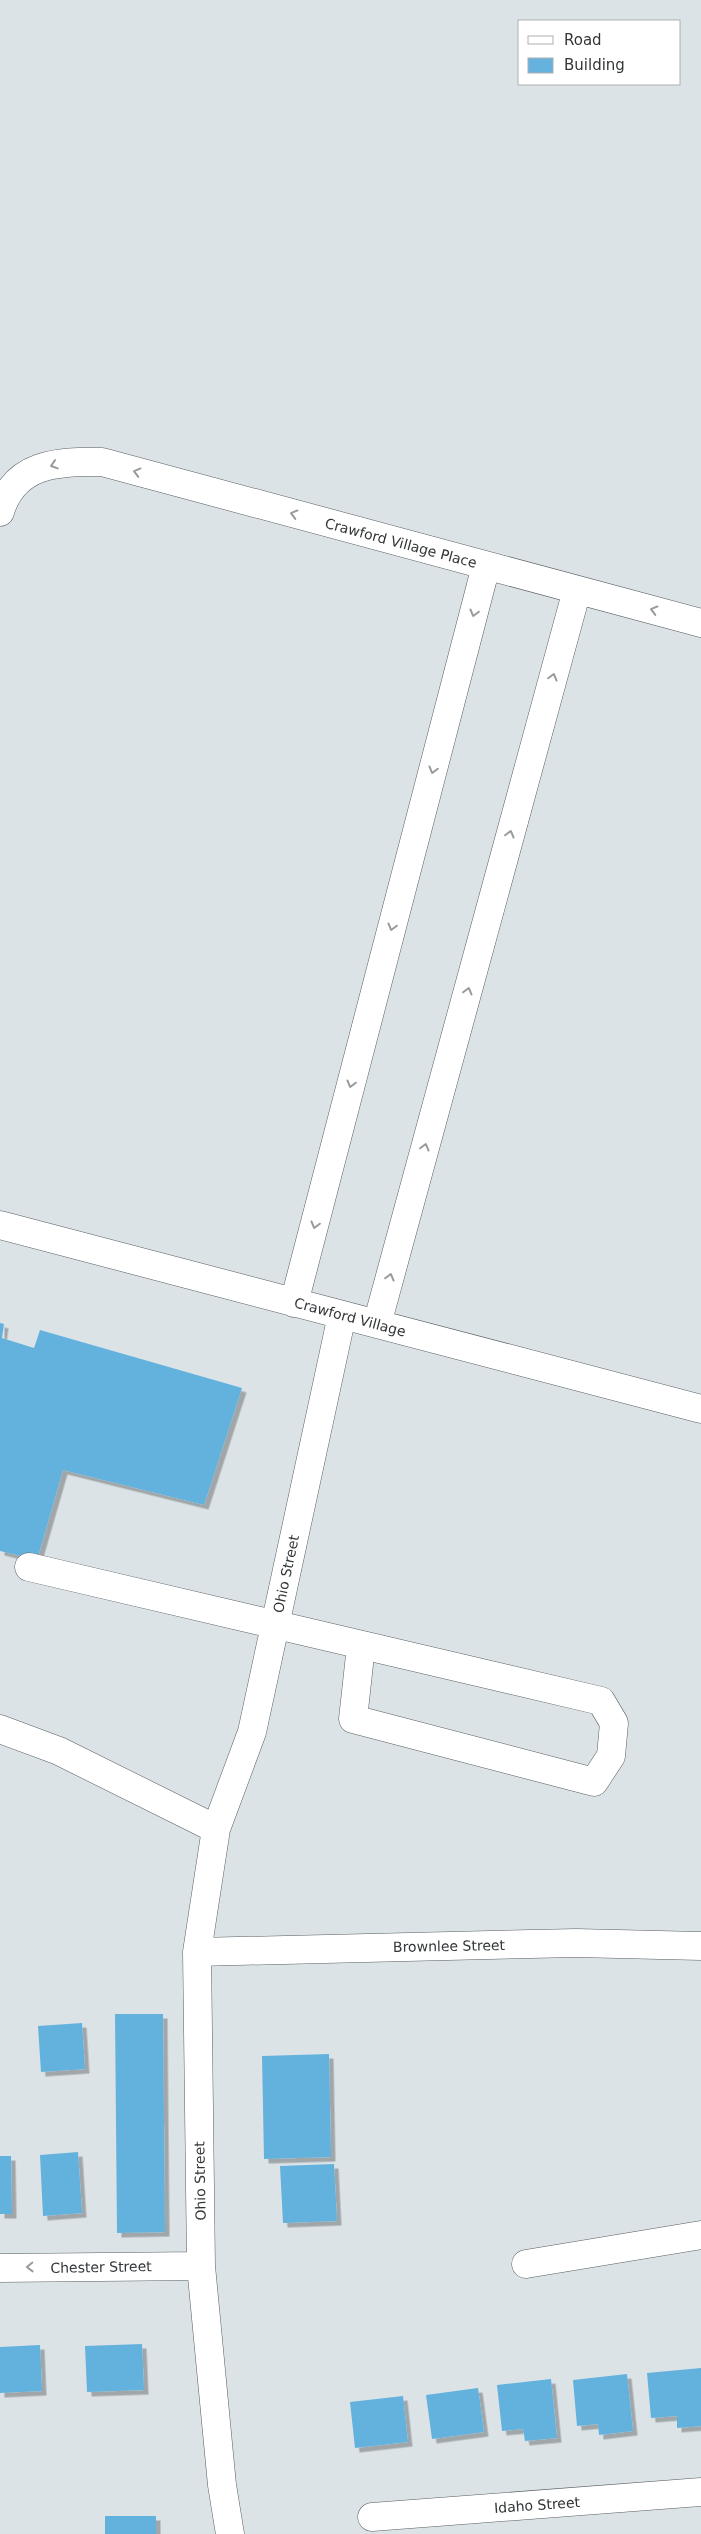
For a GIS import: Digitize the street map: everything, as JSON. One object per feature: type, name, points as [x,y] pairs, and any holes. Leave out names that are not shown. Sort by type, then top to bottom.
[{"type":"street","name":"Crawford Village Place","points":[[0,512],[5,496],[26,474],[64,461],[102,462],[701,623]]},
{"type":"street","points":[[294,1303],[486,566]]},
{"type":"street","points":[[377,1324],[577,590]]},
{"type":"street","name":"Crawford Village","points":[[0,1225],[701,1410]]},
{"type":"street","name":"Ohio Street","points":[[230,2534],[222,2485],[201,2266],[196,1952],[216,1829],[252,1732],[342,1316]]},
{"type":"street","points":[[29,1567],[601,1701],[614,1723],[611,1756],[594,1782],[353,1719],[361,1646]]},
{"type":"street","points":[[0,1729],[59,1751],[216,1829]]},
{"type":"street","name":"Brownlee Street","points":[[196,1952],[576,1944],[701,1946]]},
{"type":"street","points":[[526,2264],[701,2235]]},
{"type":"street","name":"Chester Street","points":[[0,2268],[201,2266]]},
{"type":"street","name":"Idaho Street","points":[[372,2518],[701,2492]]},
{"type":"building","points":[[0,1323],[4,1324],[2,1338],[34,1348],[40,1330],[242,1388],[204,1505],[63,1470],[37,1560],[0,1551]]},
{"type":"building","points":[[115,2014],[163,2014],[165,2232],[117,2233]]},
{"type":"building","points":[[82,2023],[85,2069],[41,2072],[38,2026]]},
{"type":"building","points":[[329,2054],[331,2157],[264,2159],[262,2056]]},
{"type":"building","points":[[78,2152],[82,2213],[43,2216],[40,2155]]},
{"type":"building","points":[[0,2156],[11,2156],[12,2214],[0,2214]]},
{"type":"building","points":[[334,2164],[337,2221],[283,2223],[280,2166]]},
{"type":"building","points":[[142,2344],[144,2390],[87,2392],[85,2346]]},
{"type":"building","points":[[40,2345],[42,2391],[0,2393],[0,2347]]},
{"type":"building","points":[[701,2368],[701,2426],[677,2428],[677,2416],[651,2418],[647,2373]]},
{"type":"building","points":[[627,2374],[633,2431],[599,2435],[598,2424],[577,2426],[573,2380]]},
{"type":"building","points":[[551,2379],[557,2438],[525,2441],[523,2429],[502,2431],[497,2385]]},
{"type":"building","points":[[478,2388],[484,2432],[432,2439],[426,2395]]},
{"type":"building","points":[[403,2396],[408,2442],[355,2448],[350,2402]]},
{"type":"building","points":[[105,2516],[156,2516],[156,2534],[105,2534]]}]
